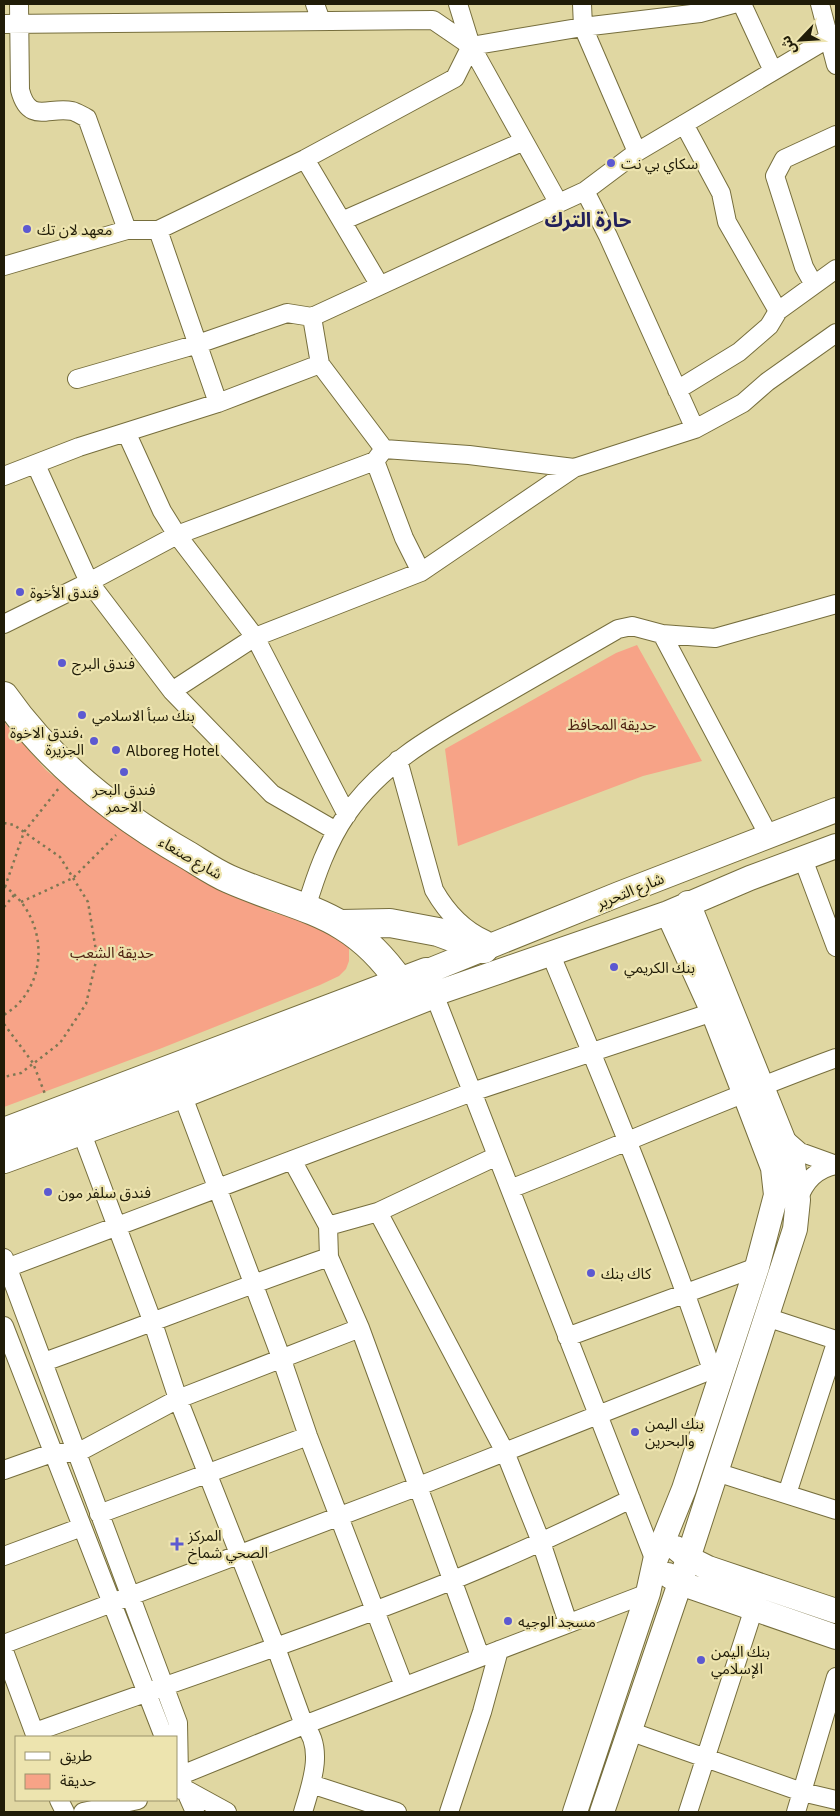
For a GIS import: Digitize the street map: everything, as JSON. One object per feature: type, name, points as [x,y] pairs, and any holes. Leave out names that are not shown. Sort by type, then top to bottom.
[{"type":"highway","name":"شارع صنعاء","points":[[4,696],[20,719],[73,771],[101,798],[131,820],[158,839],[228,878],[306,908],[341,924],[371,946],[400,982]]},
{"type":"highway","points":[[341,924],[390,924],[438,932],[490,947]]},
{"type":"highway","points":[[4,1132],[400,982],[430,983]]},
{"type":"highway","points":[[4,1159],[182,1094],[430,983]]},
{"type":"main road","name":"شارع التحرير","points":[[430,983],[490,947],[836,810]]},
{"type":"main road","points":[[774,834],[780,852],[797,860]]},
{"type":"main road","points":[[430,983],[552,955],[836,846]]},
{"type":"main road","points":[[738,848],[748,854],[752,860],[753,868],[750,878]]},
{"type":"main road","points":[[602,1812],[680,1583],[795,1229],[798,1200],[793,1164],[783,1137],[713,1012],[678,908]]},
{"type":"main road","points":[[575,1812],[648,1593],[655,1561],[684,1489],[718,1368],[757,1267],[776,1195],[773,1168],[754,1088],[678,908]]},
{"type":"main road","points":[[664,1537],[688,1558],[708,1568],[836,1611]]},
{"type":"main road","points":[[655,1561],[666,1573],[680,1583],[836,1636]]},
{"type":"street","points":[[20,4],[11,23],[23,102],[32,110],[51,113],[73,111],[87,118],[127,230]]},
{"type":"street","points":[[315,4],[321,21]]},
{"type":"street","points":[[458,4],[471,46],[558,202]]},
{"type":"street","points":[[582,4],[583,27],[637,152]]},
{"type":"street","points":[[11,23],[433,20],[471,46],[733,4]]},
{"type":"street","points":[[742,4],[773,71]]},
{"type":"street","points":[[820,4],[832,36],[836,65]]},
{"type":"street","points":[[77,379],[198,344],[287,313],[312,317],[379,284],[584,191],[637,152],[832,36]]},
{"type":"street","points":[[4,266],[127,230],[158,230],[305,159],[455,78],[471,46]]},
{"type":"street","points":[[684,124],[721,193],[727,222],[778,311]]},
{"type":"street","points":[[814,285],[804,267],[775,176],[784,159],[836,135]]},
{"type":"street","points":[[342,221],[524,141]]},
{"type":"street","points":[[305,159],[379,284]]},
{"type":"street","points":[[584,191],[608,236],[696,429]]},
{"type":"street","points":[[158,230],[218,403]]},
{"type":"street","points":[[677,390],[738,352],[769,326],[778,311],[836,268]]},
{"type":"street","points":[[312,317],[320,364],[380,454],[404,538],[421,572]]},
{"type":"street","points":[[172,691],[255,637],[421,572],[574,468],[696,429],[742,403],[767,382],[836,333]]},
{"type":"street","points":[[4,476],[79,447],[127,434],[218,403],[320,364]]},
{"type":"street","points":[[127,434],[162,511],[177,535],[255,637],[347,815]]},
{"type":"street","points":[[4,624],[89,582],[177,535],[380,454],[469,455],[574,468]]},
{"type":"street","points":[[36,465],[89,582],[172,691],[272,794],[336,831]]},
{"type":"street","points":[[306,908],[318,868],[336,831],[370,786],[398,760],[428,739],[618,629],[632,626],[662,634],[715,638],[836,604]]},
{"type":"street","points":[[662,634],[774,834]]},
{"type":"street","points":[[398,760],[434,890],[441,903],[458,922],[490,947]]},
{"type":"street","points":[[797,860],[836,947]]},
{"type":"street","points":[[4,1644],[420,1486],[718,1368],[686,1292],[630,1142],[552,955]]},
{"type":"street","points":[[430,983],[655,1561]]},
{"type":"street","points":[[195,1812],[179,1781],[178,1723],[44,1362],[5,1265],[117,1227],[472,1092],[713,1012]]},
{"type":"street","points":[[510,1189],[630,1142],[754,1088],[836,1058]]},
{"type":"street","points":[[182,1094],[282,1360],[308,1436],[404,1686]]},
{"type":"street","points":[[81,1131],[153,1323],[178,1399],[206,1472],[240,1555],[304,1724],[312,1733],[315,1748],[312,1784],[303,1812]]},
{"type":"street","points":[[783,1137],[800,1152],[836,1165]]},
{"type":"street","points":[[328,1226],[378,1212],[497,1156]]},
{"type":"street","points":[[292,1160],[328,1226],[329,1257],[360,1328],[420,1486],[480,1656]]},
{"type":"street","points":[[798,1200],[802,1188],[814,1174],[824,1168],[836,1165]]},
{"type":"street","points":[[378,1212],[503,1452],[541,1542],[568,1623]]},
{"type":"street","points":[[44,1362],[153,1323],[252,1283],[329,1257]]},
{"type":"street","points":[[567,1337],[757,1267]]},
{"type":"street","points":[[766,1317],[836,1341],[787,1494]]},
{"type":"street","points":[[4,1326],[164,1736]]},
{"type":"street","points":[[4,1470],[53,1454],[77,1453],[178,1399],[360,1328]]},
{"type":"street","points":[[100,1514],[206,1472],[308,1436]]},
{"type":"street","points":[[716,1472],[836,1510]]},
{"type":"street","points":[[622,1478],[664,1537]]},
{"type":"street","points":[[4,1651],[35,1735],[376,1610],[452,1580],[541,1542],[631,1499]]},
{"type":"street","points":[[4,1556],[82,1527]]},
{"type":"street","points":[[179,1781],[304,1724],[648,1593]]},
{"type":"street","points":[[688,1812],[754,1608]]},
{"type":"street","points":[[449,1812],[482,1712],[499,1650]]},
{"type":"street","points":[[796,1812],[836,1677]]},
{"type":"street","points":[[630,1731],[802,1792],[836,1800]]},
{"type":"street","points":[[179,1781],[226,1812]]},
{"type":"street","points":[[312,1784],[397,1812]]},
{"type":"street","points":[[83,1812],[133,1801]]},
{"type":"path","points":[[4,1015],[19,1004],[34,981],[40,954],[34,922],[15,894],[4,886],[24,832],[73,771]]},
{"type":"path","points":[[21,902],[73,878],[131,820]]},
{"type":"path","points":[[4,823],[14,825],[60,857],[88,902],[97,957],[86,1004],[60,1043],[21,1073],[4,1077]]},
{"type":"path","points":[[4,907],[15,894]]},
{"type":"path","points":[[4,1024],[33,1064],[52,1114]]},
{"type":"green space","name":"حديقة المحافظ","points":[[637,645],[702,761],[643,776],[458,846],[445,749],[616,653]]},
{"type":"green space","name":"حديقة الشعب","points":[[4,722],[46,770],[97,812],[206,883],[271,912],[328,926],[344,935],[349,947],[349,961],[346,969],[339,976],[320,985],[162,1048],[4,1107]]},
{"type":"place","name":"سكاي بي نت","points":[[611,163]]},
{"type":"place","name":"معهد لان تك","points":[[27,229]]},
{"type":"place","name":"فندق الأخوة","points":[[20,592]]},
{"type":"place","name":"فندق البرج","points":[[62,663]]},
{"type":"place","name":"بنك سبأ الاسلامي","points":[[82,715]]},
{"type":"place","name":"فندق الاخوة، الجزيرة","points":[[94,741]]},
{"type":"place","name":"Alboreg Hotel","points":[[116,750]]},
{"type":"place","name":"فندق البحر الاحمر","points":[[124,772]]},
{"type":"place","name":"بنك الكريمي","points":[[614,967]]},
{"type":"place","name":"فندق سلفر مون","points":[[48,1192]]},
{"type":"place","name":"كاك بنك","points":[[591,1273]]},
{"type":"place","name":"بنك اليمن والبحرين","points":[[635,1432]]},
{"type":"place","name":"المركز الصحي شماخ","points":[[177,1544]]},
{"type":"place","name":"مسجد الوجيه","points":[[508,1621]]},
{"type":"place","name":"بنك اليمن الإسلامي","points":[[701,1660]]},
{"type":"district","name":"حارة الترك","points":[[588,219]]}]
